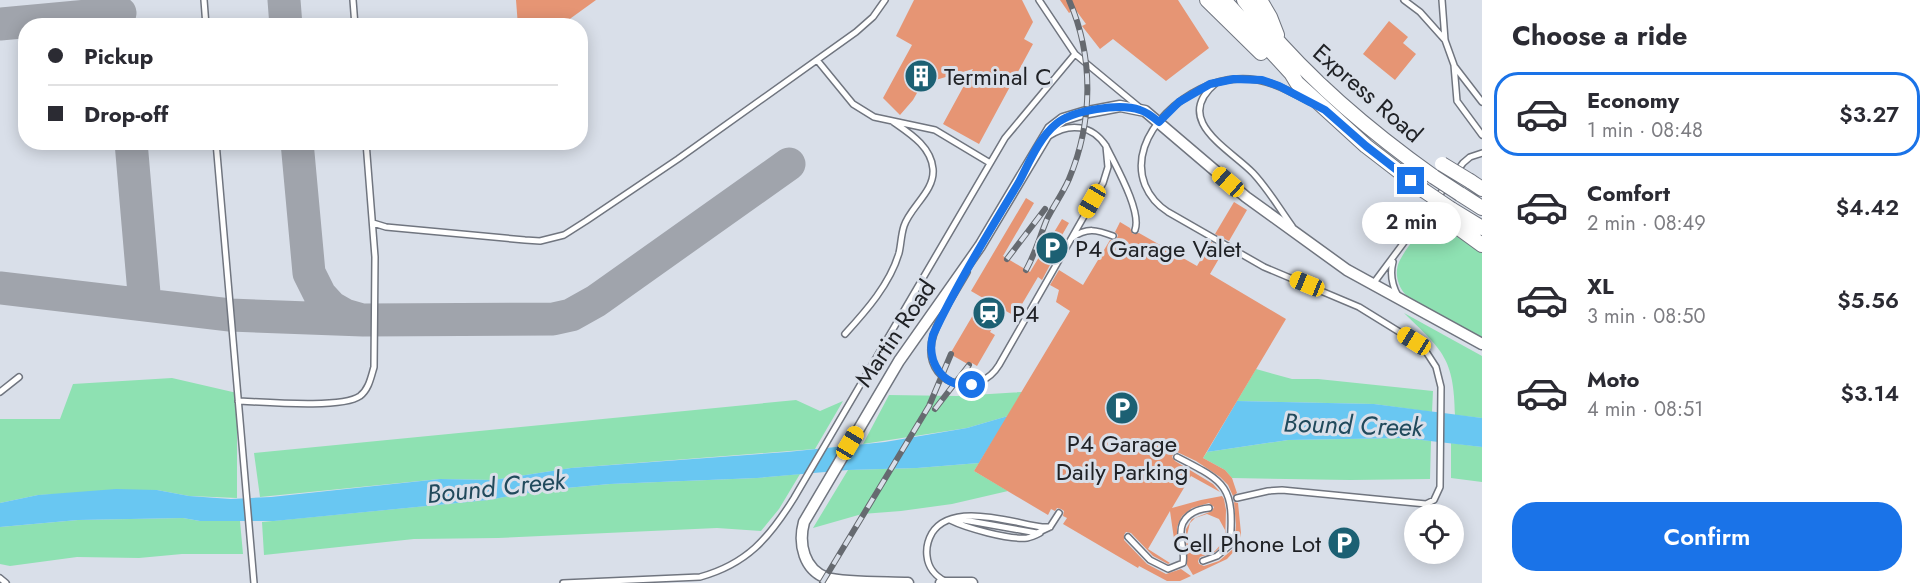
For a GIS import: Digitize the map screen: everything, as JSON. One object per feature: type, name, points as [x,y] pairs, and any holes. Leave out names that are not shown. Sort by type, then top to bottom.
[{"type":"street","points":[[1207,0],[1286,77],[1297,83]]},
{"type":"street","points":[[1224,0],[1291,73],[1297,83],[1325,110],[1366,146],[1423,190],[1482,228]]},
{"type":"street","name":"Express Road","points":[[1244,0],[1306,70],[1414,163],[1442,164],[1482,189]]},
{"type":"street","points":[[1260,0],[1280,42]]},
{"type":"street","name":"Martin Road","points":[[908,583],[838,580],[818,573],[807,561],[803,550],[802,534],[807,516],[908,346],[990,231],[1054,125],[1069,116],[1120,106],[1145,111]]},
{"type":"street","points":[[1145,111],[1246,196],[1347,270],[1482,344]]},
{"type":"street","points":[[1414,163],[1482,208]]},
{"type":"street","points":[[1451,208],[1460,229],[1482,245]]},
{"type":"street","points":[[945,583],[972,583]]},
{"type":"lane","points":[[204,0],[205,18]]},
{"type":"lane","points":[[353,0],[354,18]]},
{"type":"lane","points":[[373,223],[386,227],[540,241],[564,235],[678,159],[856,32],[873,17],[885,0]]},
{"type":"lane","points":[[1039,0],[1075,54],[1145,111]]},
{"type":"lane","points":[[1404,0],[1420,12],[1445,40]]},
{"type":"lane","points":[[1442,0],[1445,40],[1454,65],[1457,101],[1482,135]]},
{"type":"lane","points":[[563,583],[700,577],[718,571],[745,557],[758,546],[794,498],[1012,128],[1075,54]]},
{"type":"lane","points":[[817,60],[853,104],[873,117],[936,130],[990,163]]},
{"type":"lane","points":[[1454,65],[1482,102]]},
{"type":"lane","points":[[1237,498],[1282,490],[1426,504],[1434,500],[1440,488],[1440,380],[1429,356],[1414,341],[1350,302],[1256,263],[1158,205],[1147,188],[1140,162],[1142,149],[1159,122],[1186,97],[1217,82],[1244,78],[1270,82],[1325,110]]},
{"type":"lane","points":[[1217,82],[1202,102],[1200,114],[1203,126],[1208,135],[1259,180],[1298,234]]},
{"type":"lane","points":[[845,334],[873,301],[894,267],[904,225],[932,180],[933,168],[929,155],[918,140],[892,121]]},
{"type":"lane","points":[[1041,144],[1061,129],[1077,127],[1097,135],[1106,146],[1134,207],[1137,222],[1135,230]]},
{"type":"lane","points":[[990,231],[936,329],[932,341],[932,359],[937,370],[950,381],[966,386],[982,382],[996,371],[1106,177],[1108,161],[1106,146]]},
{"type":"lane","points":[[217,150],[254,583]]},
{"type":"lane","points":[[238,401],[329,403],[361,396],[367,388],[374,367],[375,256],[367,150]]},
{"type":"lane","points":[[1373,284],[1463,163],[1470,157],[1482,153]]},
{"type":"lane","points":[[1070,239],[1081,232],[1092,230],[1113,236]]},
{"type":"lane","points":[[1394,257],[1391,275],[1400,299]]},
{"type":"lane","points":[[0,392],[19,377]]},
{"type":"lane","points":[[1177,457],[1211,474],[1221,482],[1230,502],[1230,545],[1217,556],[1203,561]]},
{"type":"lane","points":[[1128,537],[1150,560],[1168,569],[1183,563],[1185,555],[1180,531],[1187,517],[1198,509],[1209,508]]},
{"type":"lane","points":[[950,520],[961,526],[1013,537],[1033,537],[1050,527],[1059,513]]},
{"type":"lane","points":[[945,583],[933,572],[926,552],[935,530],[950,520],[972,515],[988,516],[1050,527]]},
{"type":"lane","points":[[0,578],[6,583]]},
{"type":"green space","points":[[1430,219],[1482,253],[1482,337],[1419,306],[1405,294],[1400,286],[1397,278],[1398,264],[1410,244]]},
{"type":"green space","points":[[1404,313],[1482,356],[1482,418],[1455,415],[1452,380],[1444,357]]},
{"type":"green space","points":[[1256,369],[1292,379],[1318,379],[1433,391],[1432,412],[1374,404],[1237,401]]},
{"type":"green space","points":[[172,378],[237,393],[237,498],[189,496],[157,490],[38,495],[0,503],[0,419],[60,419],[73,384]]},
{"type":"green space","points":[[1022,392],[1008,416],[967,428],[863,444],[889,395],[957,396]]},
{"type":"green space","points":[[796,400],[820,411],[843,401],[815,449],[571,468],[493,480],[440,479],[260,497],[254,453]]},
{"type":"green space","points":[[1404,438],[1431,441],[1430,479],[1232,478],[1225,470],[1203,458],[1207,452],[1288,440]]},
{"type":"green space","points":[[1451,443],[1482,447],[1482,482],[1451,478]]},
{"type":"green space","points":[[979,463],[974,471],[1008,491],[952,504],[862,514],[813,528],[848,470]]},
{"type":"green space","points":[[800,474],[779,509],[761,531],[717,528],[498,538],[414,539],[264,555],[262,522],[488,500],[544,490],[610,484]]},
{"type":"green space","points":[[183,518],[200,521],[240,521],[243,554],[182,554],[139,558],[77,557],[10,566],[0,564],[0,527],[78,520]]},
{"type":"water","name":"Bound Creek","points":[[1237,401],[1374,404],[1482,418],[1482,447],[1404,438],[1288,440],[1207,452]]},
{"type":"water","name":"Bound Creek","points":[[1008,416],[979,463],[848,470],[757,478],[610,484],[544,490],[488,500],[274,521],[200,521],[183,518],[78,520],[0,527],[0,503],[38,495],[116,489],[157,490],[189,496],[231,499],[271,497],[440,479],[493,480],[571,468],[787,452],[885,442],[967,428]]},
{"type":"building","points":[[516,0],[596,0],[571,18],[517,18]]},
{"type":"building","name":"Terminal C","points":[[914,0],[1022,0],[1033,22],[1024,39],[1033,44],[979,144],[943,124],[973,69],[922,84],[913,100],[900,115],[883,98],[912,45],[896,36]]},
{"type":"building","name":"Terminal C","points":[[1060,0],[1178,0],[1209,48],[1166,81],[1113,39],[1100,49],[1082,26],[1086,24],[1075,9],[1069,13]]},
{"type":"building","points":[[1389,21],[1408,37],[1403,43],[1416,54],[1395,80],[1363,54]]},
{"type":"building","points":[[1026,198],[1034,203],[1003,256],[1030,272],[1062,219],[1069,223],[1046,263],[1050,265],[1042,280],[1038,277],[1015,316],[1004,310],[990,332],[995,335],[977,366],[972,363],[971,366],[950,354],[983,298],[971,291]]},
{"type":"building","points":[[1234,202],[1247,210],[1229,241],[1215,234]]},
{"type":"building","name":"P4 Garage Daily Parking","points":[[1120,222],[1130,228],[1133,234],[1139,233],[1197,266],[1211,242],[1224,250],[1210,274],[1286,319],[1203,458],[1225,470],[1232,478],[1237,493],[1233,496],[1228,485],[1220,477],[1196,461],[1177,452],[1172,457],[1213,484],[1220,492],[1191,476],[1172,508],[1222,496],[1224,499],[1226,510],[1225,543],[1215,552],[1200,557],[1199,564],[1204,566],[1219,561],[1234,548],[1236,525],[1234,502],[1238,503],[1241,533],[1238,547],[1227,559],[1193,575],[1187,565],[1186,529],[1192,519],[1212,511],[1214,507],[1209,503],[1192,508],[1182,516],[1177,527],[1178,549],[1174,539],[1170,511],[1148,549],[1170,563],[1168,564],[1153,556],[1131,533],[1126,532],[1124,535],[1124,540],[1147,564],[1166,574],[1181,569],[1191,576],[1180,581],[1167,581],[1139,566],[1138,568],[1063,524],[1067,518],[1063,516],[1064,511],[1061,509],[1057,508],[1055,511],[1051,509],[1048,515],[974,471],[1070,311],[1056,302],[1059,290],[1050,285],[1059,270],[1083,285],[1110,240],[1114,241],[1117,238],[1118,235],[1115,232]],"holes":[[[1207,514],[1219,519],[1225,530],[1225,536],[1215,551],[1203,553],[1192,547],[1187,535],[1190,523],[1195,518]]]},
{"type":"taxiway","points":[[284,0],[285,18]]},
{"type":"taxiway","points":[[65,18],[120,13]]},
{"type":"taxiway","points":[[0,24],[18,22]]},
{"type":"taxiway","points":[[132,150],[145,305]]},
{"type":"taxiway","points":[[298,150],[309,273],[320,295],[331,307],[345,315],[359,319]]},
{"type":"taxiway","points":[[0,288],[230,315],[363,320],[553,319],[571,315],[596,301],[789,164]]},
{"type":"railway","points":[[1026,270],[1047,219],[1069,179],[1083,135],[1087,90],[1086,67],[1083,44],[1069,0]]},
{"type":"railway","points":[[1007,259],[1045,209]]},
{"type":"railway","points":[[822,583],[929,406],[951,354]]},
{"type":"railway","points":[[935,409],[969,365]]},
{"type":"place","name":"Terminal C","points":[[921,76]]},
{"type":"place","name":"P4 Garage Valet","points":[[1052,248]]},
{"type":"place","name":"P4","points":[[989,313]]},
{"type":"place","name":"P4 Garage Daily Parking","points":[[1122,408]]},
{"type":"place","name":"Cell Phone Lot","points":[[1344,543]]},
{"type":"route","points":[[972,385],[966,386],[950,381],[937,370],[931,354],[933,335],[1050,129],[1069,116],[1120,106],[1145,111],[1159,122],[1179,102],[1210,84],[1234,79],[1262,80],[1279,86],[1325,110],[1411,181]]}]
